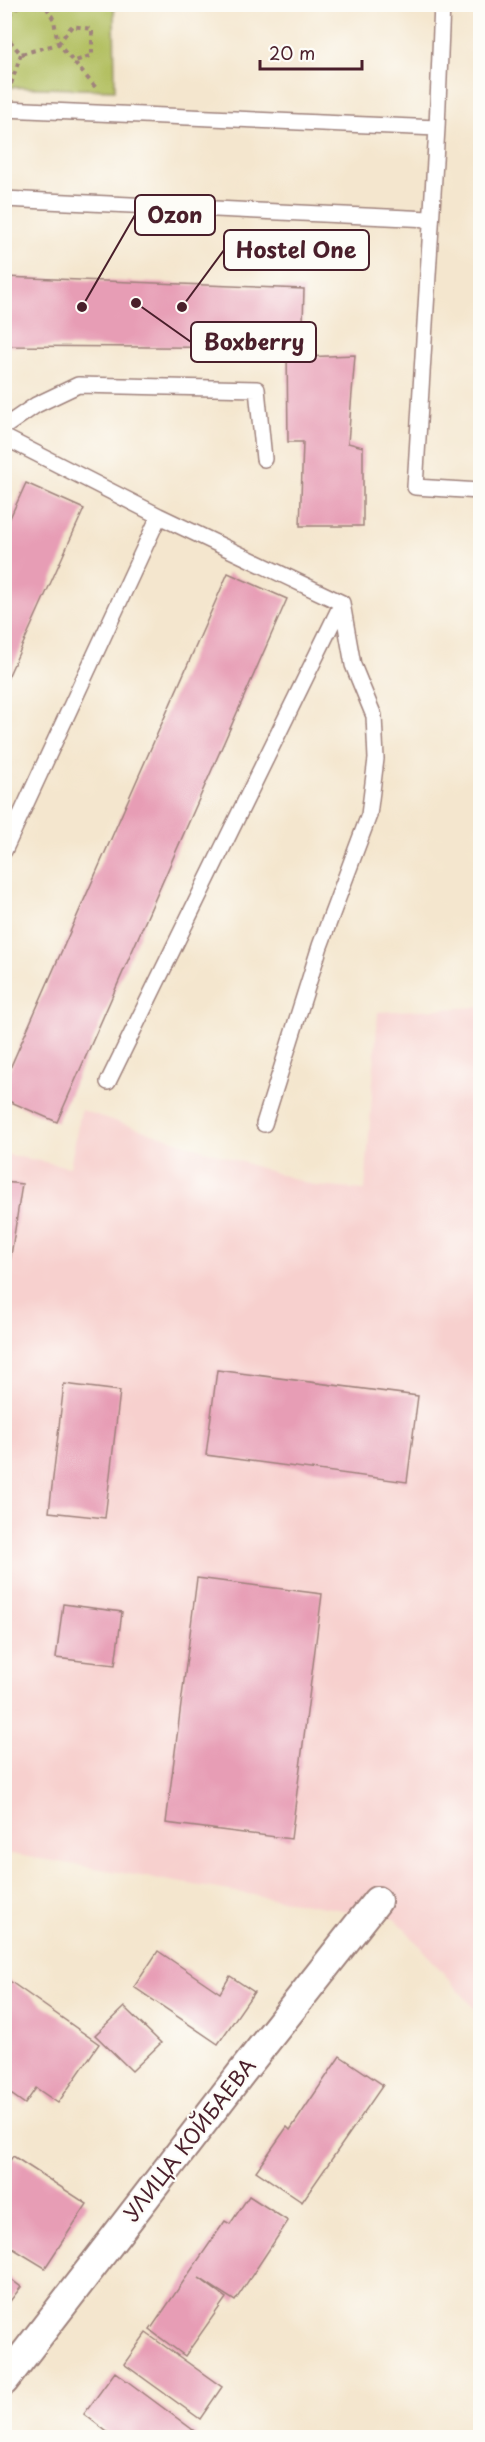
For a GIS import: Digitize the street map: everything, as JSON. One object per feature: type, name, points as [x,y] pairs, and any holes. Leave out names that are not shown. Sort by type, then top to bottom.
[{"type":"street","name":"УЛИЦА КОЙБАЕВА","points":[[4,2381],[377,1901]]},
{"type":"lane","points":[[442,4],[437,128],[415,487],[480,491]]},
{"type":"lane","points":[[6,102],[437,128]]},
{"type":"lane","points":[[4,199],[430,219]]},
{"type":"lane","points":[[4,427],[36,405],[78,385],[257,389],[264,459]]},
{"type":"lane","points":[[4,437],[159,516],[342,603]]},
{"type":"lane","points":[[4,851],[159,516]]},
{"type":"lane","points":[[108,1082],[342,603]]},
{"type":"lane","points":[[264,1124],[320,946],[369,815],[376,759],[374,716],[353,665],[342,603]]},
{"type":"path","points":[[4,23],[22,4]]},
{"type":"path","points":[[38,4],[47,8],[54,20],[58,44],[102,94]]},
{"type":"path","points":[[21,54],[58,44],[72,27],[92,29],[92,54],[73,62]]},
{"type":"path","points":[[4,34],[21,54]]},
{"type":"path","points":[[6,102],[21,54]]},
{"type":"shaded area","points":[[480,1007],[480,2015],[396,1919],[5,1853],[4,1154],[70,1167],[81,1110],[316,1186],[365,1190],[378,1012]]},
{"type":"green space","points":[[5,4],[114,5],[115,90],[5,87]]},
{"type":"building","points":[[4,277],[304,289],[302,357],[355,355],[348,443],[363,447],[363,526],[300,526],[303,442],[288,442],[287,348],[4,346]]},
{"type":"building","points":[[26,483],[84,509],[4,686],[4,531]]},
{"type":"building","points":[[228,573],[287,599],[57,1122],[4,1099],[4,1082]]},
{"type":"building","points":[[4,1182],[22,1184],[8,1275],[4,1274]]},
{"type":"building","points":[[217,1370],[418,1396],[407,1482],[206,1455]]},
{"type":"building","points":[[64,1384],[120,1391],[105,1518],[49,1512]]},
{"type":"building","points":[[197,1578],[322,1594],[291,1839],[166,1823]]},
{"type":"building","points":[[63,1604],[122,1612],[115,1665],[56,1658]]},
{"type":"building","points":[[158,1951],[220,1993],[230,1976],[254,1992],[218,2044],[134,1987]]},
{"type":"building","points":[[4,1977],[99,2044],[58,2103],[36,2088],[25,2104],[4,2089]]},
{"type":"building","points":[[124,2007],[161,2043],[132,2071],[95,2035]]},
{"type":"building","points":[[340,2056],[383,2085],[302,2202],[256,2171],[287,2127],[290,2130]]},
{"type":"building","points":[[13,2156],[87,2204],[45,2268],[4,2243],[4,2169]]},
{"type":"building","points":[[249,2196],[288,2221],[235,2301],[199,2278],[226,2298],[185,2356],[150,2330],[225,2221],[230,2224]]},
{"type":"building","points":[[4,2274],[21,2287],[4,2309]]},
{"type":"building","points":[[146,2333],[222,2387],[200,2419],[124,2364]]},
{"type":"building","points":[[115,2372],[197,2433],[194,2438],[115,2438],[84,2414]]},
{"type":"place","name":"Boxberry","points":[[136,303]]},
{"type":"place","name":"Ozon","points":[[82,307]]},
{"type":"place","name":"Hostel One","points":[[182,307]]}]
